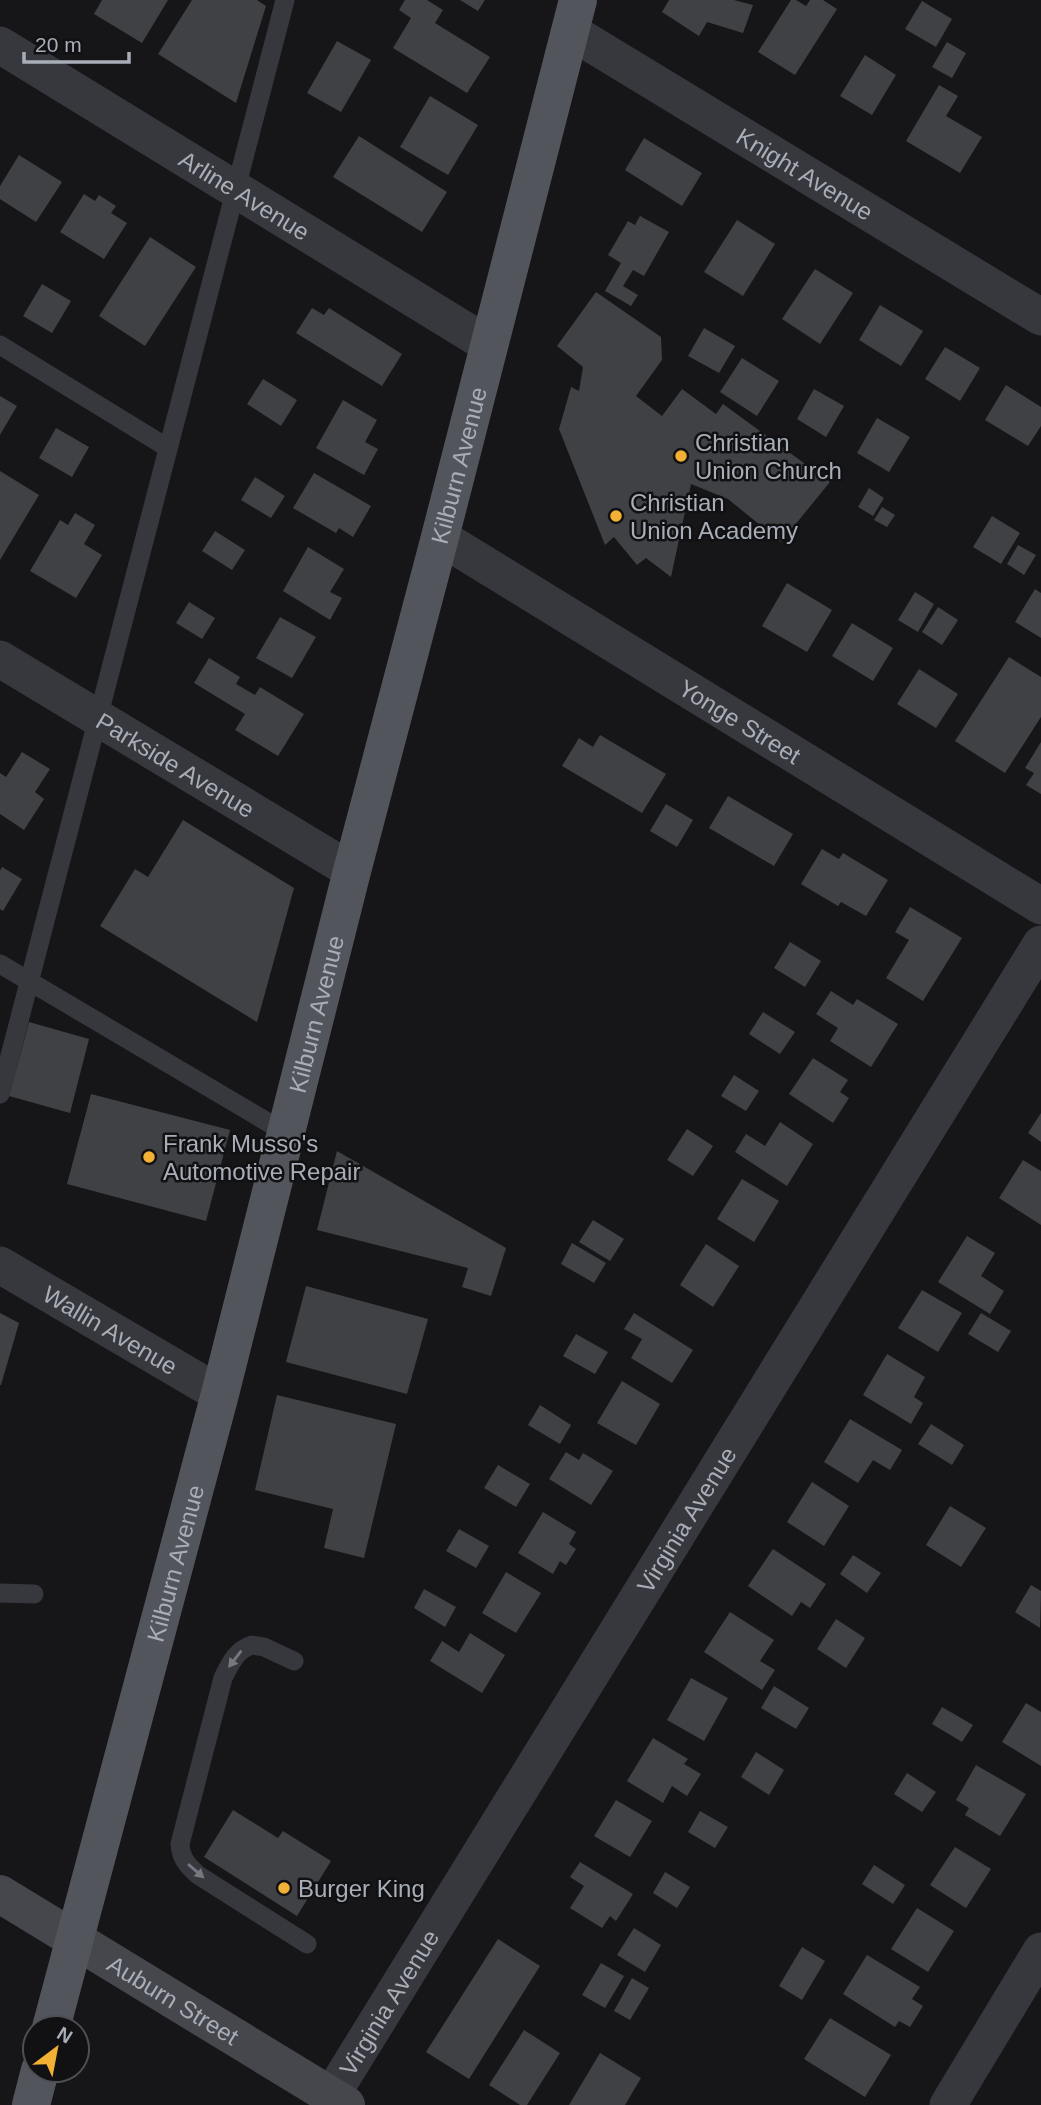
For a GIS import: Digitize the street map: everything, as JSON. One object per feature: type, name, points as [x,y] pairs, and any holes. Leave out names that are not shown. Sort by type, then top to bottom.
[{"type":"main road","name":"Kilburn Avenue","points":[[55,2014],[220,1394],[352,871],[574,15]]},
{"type":"main road","name":"Auburn Street","points":[[0,1894],[338,2100]]},
{"type":"main road","points":[[31,2105],[36,2084]]},
{"type":"street","name":"Knight Avenue","points":[[574,15],[1041,317]]},
{"type":"street","name":"Arline Avenue","points":[[0,45],[489,345]]},
{"type":"street","name":"Yonge Street","points":[[440,537],[1041,906]]},
{"type":"street","name":"Parkside Avenue","points":[[0,659],[352,871]]},
{"type":"street","name":"Virginia Avenue","points":[[338,2100],[1041,944]]},
{"type":"street","name":"Wallin Avenue","points":[[0,1265],[220,1394]]},
{"type":"street","points":[[948,2105],[1041,1951]]},
{"type":"lane","points":[[0,1094],[285,0]]},
{"type":"lane","points":[[0,345],[167,448]]},
{"type":"lane","points":[[0,964],[286,1133]]},
{"type":"lane","points":[[0,1593],[34,1594]]},
{"type":"lane","points":[[294,1661],[264,1647],[252,1645],[238,1653],[230,1664],[223,1678],[180,1844],[180,1853],[198,1875],[307,1944]]},
{"type":"building","points":[[102,0],[168,0],[142,43],[94,14]]},
{"type":"building","points":[[192,0],[257,0],[266,6],[236,103],[158,54]]},
{"type":"building","points":[[405,0],[427,0],[443,10],[435,23],[490,57],[467,93],[393,48],[411,18],[399,10]]},
{"type":"building","points":[[460,0],[485,0],[478,11]]},
{"type":"building","points":[[669,0],[734,0],[753,5],[743,33],[707,22],[699,36],[662,12]]},
{"type":"building","points":[[791,0],[806,6],[810,0],[823,0],[837,9],[795,75],[758,52]]},
{"type":"building","points":[[922,1],[952,19],[936,47],[905,29]]},
{"type":"building","points":[[337,41],[371,60],[341,112],[307,93]]},
{"type":"building","points":[[947,42],[966,53],[952,78],[932,67]]},
{"type":"building","points":[[865,55],[896,75],[872,115],[840,96]]},
{"type":"building","points":[[939,85],[958,96],[946,116],[982,137],[960,173],[906,141]]},
{"type":"building","points":[[430,96],[478,125],[448,175],[400,147]]},
{"type":"building","points":[[359,136],[447,192],[422,232],[333,177]]},
{"type":"building","points":[[644,138],[702,173],[682,206],[625,170]]},
{"type":"building","points":[[19,155],[62,182],[36,222],[0,199],[0,186]]},
{"type":"building","points":[[84,194],[95,201],[99,195],[116,206],[111,213],[127,223],[104,259],[60,232]]},
{"type":"building","points":[[640,216],[669,232],[644,276],[633,270],[623,286],[638,295],[631,306],[605,291],[621,263],[608,255],[628,221],[635,225]]},
{"type":"building","points":[[737,220],[775,244],[743,296],[704,272]]},
{"type":"building","points":[[150,237],[196,267],[145,346],[99,316]]},
{"type":"building","points":[[815,269],[853,293],[820,344],[782,319]]},
{"type":"building","points":[[42,284],[71,301],[52,333],[23,316]]},
{"type":"building","name":"Christian Union Church","points":[[596,292],[661,337],[662,360],[636,396],[662,416],[682,389],[716,414],[723,404],[830,482],[781,542],[728,499],[691,484],[671,577],[646,558],[637,565],[614,537],[605,545],[559,429],[571,387],[579,391],[583,367],[557,346]]},
{"type":"building","points":[[880,305],[923,331],[901,366],[859,340]]},
{"type":"building","points":[[312,308],[324,315],[329,308],[402,354],[382,386],[296,333]]},
{"type":"building","points":[[704,328],[735,346],[719,373],[688,356]]},
{"type":"building","points":[[945,347],[980,368],[960,401],[925,379]]},
{"type":"building","points":[[742,358],[779,381],[757,416],[720,392]]},
{"type":"building","points":[[263,379],[297,400],[281,426],[247,404]]},
{"type":"building","points":[[1006,385],[1041,407],[1041,426],[1028,446],[985,420]]},
{"type":"building","points":[[814,389],[844,406],[826,437],[797,419]]},
{"type":"building","points":[[0,396],[17,406],[0,435]]},
{"type":"building","points":[[343,400],[377,420],[365,442],[378,449],[364,475],[316,448]]},
{"type":"building","points":[[877,418],[910,437],[889,472],[857,453]]},
{"type":"building","points":[[56,428],[89,447],[72,477],[39,458]]},
{"type":"building","points":[[0,471],[39,495],[0,560]]},
{"type":"building","points":[[314,473],[371,506],[353,537],[339,528],[336,533],[293,508]]},
{"type":"building","points":[[255,477],[285,496],[271,518],[241,500]]},
{"type":"building","points":[[869,488],[884,498],[873,516],[858,507]]},
{"type":"building","points":[[882,507],[895,515],[887,527],[874,520]]},
{"type":"building","points":[[75,513],[95,525],[84,544],[102,555],[76,598],[30,571],[60,520],[68,525]]},
{"type":"building","points":[[992,516],[1020,533],[1001,564],[973,547]]},
{"type":"building","points":[[215,531],[245,550],[232,570],[202,551]]},
{"type":"building","points":[[1018,545],[1036,555],[1024,575],[1007,564]]},
{"type":"building","points":[[308,547],[344,569],[330,592],[342,598],[330,620],[283,591]]},
{"type":"building","points":[[787,583],[832,610],[807,652],[762,626]]},
{"type":"building","points":[[1035,589],[1041,593],[1041,638],[1015,622]]},
{"type":"building","points":[[915,592],[934,604],[918,632],[898,620]]},
{"type":"building","points":[[189,602],[215,618],[202,639],[176,623]]},
{"type":"building","points":[[938,607],[958,620],[942,645],[922,632]]},
{"type":"building","points":[[280,617],[316,637],[292,678],[256,658]]},
{"type":"building","points":[[852,623],[893,648],[873,681],[832,656]]},
{"type":"building","points":[[1009,657],[1041,677],[1041,717],[1005,773],[955,741]]},
{"type":"building","points":[[209,658],[240,677],[236,684],[255,695],[260,687],[304,714],[278,756],[235,730],[245,714],[194,683]]},
{"type":"building","points":[[919,669],[958,694],[936,728],[897,704]]},
{"type":"building","points":[[600,735],[666,774],[642,813],[562,766],[579,738],[593,747]]},
{"type":"building","points":[[1041,742],[1041,794],[1026,785],[1034,773],[1025,768]]},
{"type":"building","points":[[22,752],[50,769],[35,792],[44,799],[24,830],[0,814],[0,773],[6,777]]},
{"type":"building","points":[[728,796],[793,834],[774,866],[709,828]]},
{"type":"building","points":[[666,804],[693,820],[677,847],[650,831]]},
{"type":"building","points":[[183,820],[294,888],[257,1022],[100,926],[135,869],[148,877]]},
{"type":"building","points":[[822,849],[839,859],[843,853],[888,880],[866,916],[841,902],[838,906],[801,884]]},
{"type":"building","points":[[2,867],[22,879],[3,911],[0,909]]},
{"type":"building","points":[[910,907],[962,938],[923,1001],[886,978],[909,940],[895,932]]},
{"type":"building","points":[[790,942],[821,961],[805,987],[774,968]]},
{"type":"building","points":[[831,991],[853,1005],[857,999],[898,1024],[871,1067],[830,1041],[838,1028],[816,1014]]},
{"type":"building","points":[[763,1012],[795,1032],[780,1054],[749,1034]]},
{"type":"building","points":[[29,1022],[89,1039],[70,1113],[9,1096]]},
{"type":"building","points":[[813,1058],[848,1080],[840,1092],[849,1098],[833,1123],[789,1094]]},
{"type":"building","points":[[734,1075],[759,1091],[746,1111],[721,1096]]},
{"type":"building","name":"Frank Musso's Automotive Repair","points":[[91,1094],[230,1130],[206,1221],[67,1184]]},
{"type":"building","points":[[1041,1113],[1041,1142],[1028,1133]]},
{"type":"building","points":[[780,1122],[813,1144],[787,1186],[735,1152],[746,1134],[765,1146]]},
{"type":"building","points":[[687,1129],[713,1146],[693,1176],[667,1160]]},
{"type":"building","points":[[337,1151],[506,1248],[491,1296],[462,1287],[468,1268],[317,1230]]},
{"type":"building","points":[[1023,1160],[1041,1171],[1041,1225],[999,1198]]},
{"type":"building","points":[[742,1179],[779,1201],[754,1242],[717,1219]]},
{"type":"building","points":[[593,1220],[624,1239],[610,1261],[579,1242]]},
{"type":"building","points":[[967,1236],[995,1253],[981,1276],[1004,1291],[990,1314],[938,1282]]},
{"type":"building","points":[[572,1243],[606,1263],[594,1283],[561,1264]]},
{"type":"building","points":[[706,1244],[739,1266],[713,1307],[680,1285]]},
{"type":"building","points":[[306,1286],[428,1319],[407,1394],[286,1362]]},
{"type":"building","points":[[922,1290],[962,1313],[938,1352],[898,1328]]},
{"type":"building","points":[[0,1313],[19,1323],[1,1385],[0,1385]]},
{"type":"building","points":[[634,1313],[693,1350],[672,1383],[631,1358],[642,1339],[624,1329]]},
{"type":"building","points":[[981,1313],[1011,1331],[998,1352],[968,1334]]},
{"type":"building","points":[[576,1334],[608,1352],[595,1374],[563,1356]]},
{"type":"building","points":[[887,1354],[925,1377],[914,1397],[923,1403],[911,1424],[863,1395]]},
{"type":"building","points":[[622,1381],[660,1404],[636,1445],[597,1423]]},
{"type":"building","points":[[277,1395],[396,1424],[364,1558],[324,1548],[333,1509],[255,1490]]},
{"type":"building","points":[[540,1405],[571,1425],[560,1444],[528,1425]]},
{"type":"building","points":[[850,1419],[902,1450],[890,1470],[873,1460],[858,1483],[824,1462]]},
{"type":"building","points":[[931,1424],[964,1445],[952,1465],[918,1444]]},
{"type":"building","points":[[566,1452],[579,1460],[583,1453],[613,1471],[591,1505],[549,1479]]},
{"type":"building","points":[[498,1465],[530,1484],[516,1507],[484,1488]]},
{"type":"building","points":[[812,1482],[849,1506],[824,1546],[787,1522]]},
{"type":"building","points":[[950,1506],[986,1528],[961,1567],[926,1545]]},
{"type":"building","points":[[543,1512],[576,1532],[569,1544],[576,1549],[566,1565],[560,1561],[553,1574],[518,1553]]},
{"type":"building","points":[[459,1529],[489,1546],[476,1568],[446,1551]]},
{"type":"building","points":[[773,1549],[826,1584],[810,1608],[801,1602],[792,1616],[748,1586]]},
{"type":"building","points":[[853,1555],[881,1573],[867,1593],[840,1574]]},
{"type":"building","points":[[506,1572],[541,1593],[516,1633],[482,1613]]},
{"type":"building","points":[[1031,1585],[1041,1591],[1040,1628],[1015,1612]]},
{"type":"building","points":[[424,1589],[456,1607],[445,1627],[414,1608]]},
{"type":"building","points":[[730,1612],[774,1640],[760,1661],[775,1670],[762,1690],[704,1652]]},
{"type":"building","points":[[836,1619],[865,1638],[846,1668],[817,1649]]},
{"type":"building","points":[[470,1633],[505,1655],[482,1693],[430,1661],[442,1641],[459,1652]]},
{"type":"building","points":[[691,1678],[728,1698],[704,1741],[667,1720]]},
{"type":"building","points":[[774,1686],[809,1708],[796,1729],[761,1708]]},
{"type":"building","points":[[1026,1703],[1041,1712],[1041,1766],[1002,1742]]},
{"type":"building","points":[[942,1707],[973,1725],[962,1742],[932,1724]]},
{"type":"building","points":[[653,1738],[688,1759],[684,1764],[701,1774],[687,1796],[672,1786],[663,1803],[627,1781]]},
{"type":"building","points":[[756,1752],[784,1770],[769,1795],[741,1777]]},
{"type":"building","points":[[976,1765],[1026,1794],[1000,1836],[965,1815],[969,1808],[956,1800]]},
{"type":"building","points":[[907,1773],[936,1792],[922,1812],[894,1794]]},
{"type":"building","points":[[616,1800],[652,1821],[630,1857],[594,1836]]},
{"type":"building","name":"Burger King","points":[[233,1810],[278,1838],[283,1831],[331,1861],[297,1916],[204,1857]]},
{"type":"building","points":[[700,1811],[728,1827],[715,1848],[688,1832]]},
{"type":"building","points":[[955,1847],[991,1869],[966,1908],[930,1885]]},
{"type":"building","points":[[580,1862],[633,1894],[616,1921],[610,1916],[602,1928],[570,1908],[584,1886],[570,1877]]},
{"type":"building","points":[[874,1865],[905,1885],[893,1904],[862,1884]]},
{"type":"building","points":[[665,1872],[690,1887],[677,1908],[653,1893]]},
{"type":"building","points":[[917,1908],[954,1931],[928,1972],[891,1949]]},
{"type":"building","points":[[634,1928],[661,1945],[645,1972],[617,1955]]},
{"type":"building","points":[[498,1939],[540,1966],[469,2079],[426,2052]]},
{"type":"building","points":[[802,1947],[825,1961],[802,2000],[779,1986]]},
{"type":"building","points":[[867,1955],[920,1987],[912,1999],[923,2006],[910,2027],[899,2021],[895,2027],[843,1994]]},
{"type":"building","points":[[601,1963],[624,1976],[605,2008],[582,1995]]},
{"type":"building","points":[[632,1978],[649,1988],[630,2020],[614,2011]]},
{"type":"building","points":[[830,2018],[891,2055],[865,2097],[804,2059]]},
{"type":"building","points":[[524,2030],[560,2053],[527,2105],[520,2105],[489,2085]]},
{"type":"building","points":[[600,2053],[641,2078],[625,2105],[569,2105]]},
{"type":"place","name":"Christian Union Church","points":[[681,456]]},
{"type":"place","name":"Christian Union Academy","points":[[616,516]]},
{"type":"place","name":"Frank Musso's Automotive Repair","points":[[149,1157]]},
{"type":"place","name":"Burger King","points":[[284,1888]]}]
